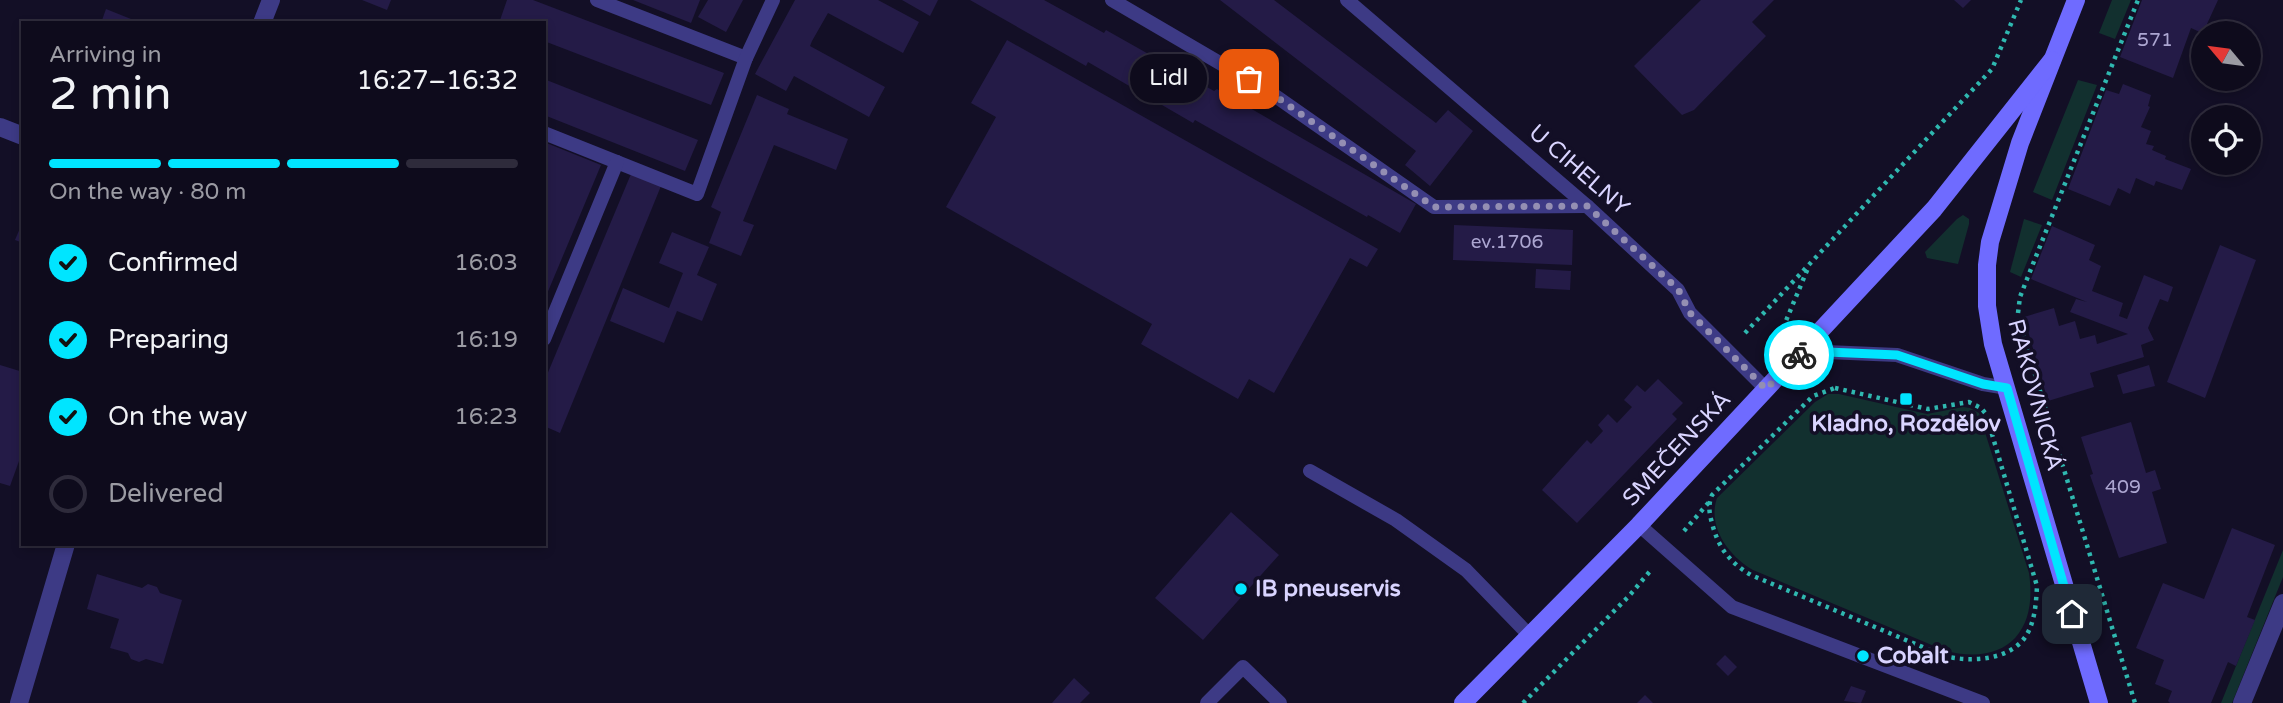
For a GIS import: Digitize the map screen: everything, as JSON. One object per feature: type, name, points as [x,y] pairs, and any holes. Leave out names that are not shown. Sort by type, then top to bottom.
[{"type":"street","points":[[262,21],[271,0]]},
{"type":"street","name":"RAKOVNICKÁ","points":[[2076,0],[2007,182],[1995,221],[1987,265],[1989,326],[2099,703]]},
{"type":"street","name":"SMEČENSKÁ","points":[[1463,703],[1639,525],[1804,351],[1934,209],[2052,60]]},
{"type":"street","points":[[0,127],[21,135]]},
{"type":"street","points":[[19,703],[65,546]]},
{"type":"street","points":[[2242,703],[2283,603]]},
{"type":"lane","points":[[597,0],[746,58]]},
{"type":"lane","points":[[546,134],[697,194],[746,58],[773,0]]},
{"type":"lane","points":[[1112,0],[1271,93],[1434,207],[1587,206]]},
{"type":"lane","name":"U CIHELNY","points":[[1348,0],[1587,206],[1678,289],[1690,313],[1766,389]]},
{"type":"lane","points":[[546,334],[617,162]]},
{"type":"lane","points":[[1804,351],[1897,355],[1983,384],[2007,388]]},
{"type":"lane","points":[[1310,471],[1396,520],[1466,570],[1529,635]]},
{"type":"lane","points":[[1639,525],[1732,607],[1983,703]]},
{"type":"lane","points":[[1207,703],[1244,667],[1280,703]]},
{"type":"path","points":[[1728,351],[1992,69],[2021,0]]},
{"type":"path","points":[[2135,703],[2018,314],[2020,297],[2138,0]]},
{"type":"path","points":[[1523,703],[1629,596],[1710,501],[1712,495],[1819,391],[1835,388],[1928,409],[1963,402],[1975,404],[1986,414],[2034,572],[2036,600],[2030,628],[2023,640],[1998,655],[1971,660],[1944,656],[1740,568],[1730,560],[1717,542],[1709,515],[1710,501]]},
{"type":"green space","points":[[2112,0],[2131,0],[2115,39],[2099,33]]},
{"type":"green space","points":[[2078,80],[2097,85],[2052,200],[2033,192]]},
{"type":"green space","points":[[1963,215],[1969,219],[1969,224],[1958,264],[1927,258],[1925,252]]},
{"type":"green space","points":[[2024,219],[2042,225],[2021,277],[2010,272]]},
{"type":"green space","points":[[1828,394],[1839,394],[1927,414],[1963,407],[1979,413],[2029,573],[2028,612],[2023,628],[2013,640],[1986,653],[1946,651],[1753,570],[1728,549],[1715,520],[1717,498],[1815,402]]},
{"type":"green space","points":[[2283,550],[2283,577],[2232,703],[2221,703]]},
{"type":"building","points":[[362,0],[391,0],[387,10]]},
{"type":"building","points":[[507,0],[533,0],[724,73],[711,105],[546,42],[546,21],[500,21]]},
{"type":"building","points":[[633,0],[700,0],[691,23]]},
{"type":"building","points":[[708,0],[743,0],[726,32],[698,17]]},
{"type":"building","points":[[795,0],[878,0],[919,22],[903,53],[828,13],[812,41],[810,46],[885,87],[869,117],[794,76],[786,91],[755,74]]},
{"type":"building","points":[[902,0],[938,0],[930,16]]},
{"type":"building","points":[[970,0],[1044,0],[1104,33],[1106,30],[1214,91],[1217,89],[1416,204],[1400,233],[1195,120],[1193,123],[1088,62],[1086,66]]},
{"type":"building","points":[[1220,0],[1274,0],[1436,123],[1448,110],[1473,131],[1430,186],[1405,165],[1416,151]]},
{"type":"building","points":[[1701,0],[1774,0],[1752,22],[1766,36],[1694,110],[1682,115],[1634,66]]},
{"type":"building","points":[[1954,0],[1971,0],[1963,8]]},
{"type":"building","points":[[2142,0],[2218,0],[2208,21],[2191,21],[2191,28],[2173,78],[2120,57]]},
{"type":"building","points":[[106,9],[136,21],[102,21]]},
{"type":"building","points":[[1007,40],[1378,249],[1367,267],[1350,258],[1274,393],[1249,379],[1238,399],[1141,344],[1152,324],[946,207],[996,117],[971,103]]},
{"type":"building","points":[[546,80],[698,140],[685,171],[546,116]]},
{"type":"building","points":[[2123,84],[2151,95],[2150,107],[2141,127],[2151,131],[2146,144],[2154,146],[2152,150],[2166,156],[2165,159],[2191,169],[2182,190],[2156,181],[2154,186],[2136,178],[2130,194],[2118,188],[2110,206],[2068,189],[2106,90],[2119,94]]},
{"type":"building","points":[[757,95],[789,109],[787,114],[848,139],[836,170],[774,145],[743,221],[754,225],[741,256],[709,243],[721,212],[711,207]]},
{"type":"building","points":[[546,143],[601,165],[546,296]]},
{"type":"building","points":[[631,174],[661,186],[560,433],[546,427],[546,377]]},
{"type":"building","points":[[1454,225],[1573,230],[1572,265],[1453,260]]},
{"type":"building","points":[[21,226],[21,242],[15,240]]},
{"type":"building","points":[[2052,226],[2095,245],[2089,260],[2101,266],[2092,291],[2123,303],[2119,316],[2127,319],[2144,275],[2173,287],[2168,302],[2160,299],[2148,328],[2154,340],[2141,345],[2144,357],[2090,373],[2094,387],[2048,401],[2024,317],[2054,308],[2059,326],[2075,321],[2080,339],[2095,335],[2097,344],[2128,334],[2070,312],[2076,299],[2087,302],[2031,279]]},
{"type":"building","points":[[672,232],[709,247],[697,275],[717,284],[702,321],[677,311],[664,343],[610,321],[623,288],[669,308],[683,273],[659,263]]},
{"type":"building","points":[[2220,245],[2256,260],[2205,398],[2167,382]]},
{"type":"building","points":[[1536,269],[1571,271],[1570,290],[1535,288]]},
{"type":"building","points":[[0,365],[21,371],[21,456],[10,486],[0,483]]},
{"type":"building","points":[[2149,365],[2155,386],[2123,394],[2117,375]]},
{"type":"building","points":[[1658,379],[1683,403],[1672,414],[1677,419],[1577,523],[1542,490],[1587,440],[1591,444],[1603,431],[1598,425],[1608,414],[1617,423],[1632,407],[1624,400],[1637,385],[1645,392]]},
{"type":"building","points":[[2131,422],[2146,473],[2155,470],[2161,489],[2152,492],[2167,543],[2119,558],[2090,475],[2093,474],[2081,437]]},
{"type":"building","points":[[1231,512],[1279,555],[1203,640],[1155,598]]},
{"type":"building","points":[[2232,528],[2275,545],[2247,617],[2255,620],[2236,666],[2228,662],[2211,703],[2170,703],[2168,701],[2172,691],[2155,684],[2164,660],[2136,648],[2163,583],[2204,599]]},
{"type":"building","points":[[97,574],[142,588],[148,584],[157,587],[160,593],[182,600],[163,664],[146,659],[139,662],[131,659],[128,653],[110,648],[119,619],[87,609]]},
{"type":"building","points":[[1725,655],[1737,667],[1728,676],[1716,664]]},
{"type":"building","points":[[1074,678],[1090,693],[1080,703],[1052,703]]},
{"type":"building","points":[[1851,686],[1866,691],[1861,703],[1844,701]]},
{"type":"building","points":[[1645,695],[1653,703],[1637,703]]},
{"type":"way so far","points":[[1249,79],[1434,207],[1587,206],[1678,289],[1690,313],[1766,389],[1799,355]]},
{"type":"place","name":"Lidl","points":[[1249,79]]},
{"type":"place","name":"Kladno, Rozdělov","points":[[1906,399]]},
{"type":"place","name":"IB pneuservis","points":[[1241,589]]},
{"type":"place","name":"Cobalt","points":[[1863,656]]},
{"type":"route","points":[[1799,355],[1804,351],[1897,355],[1983,384],[2007,388],[2072,614]]}]
